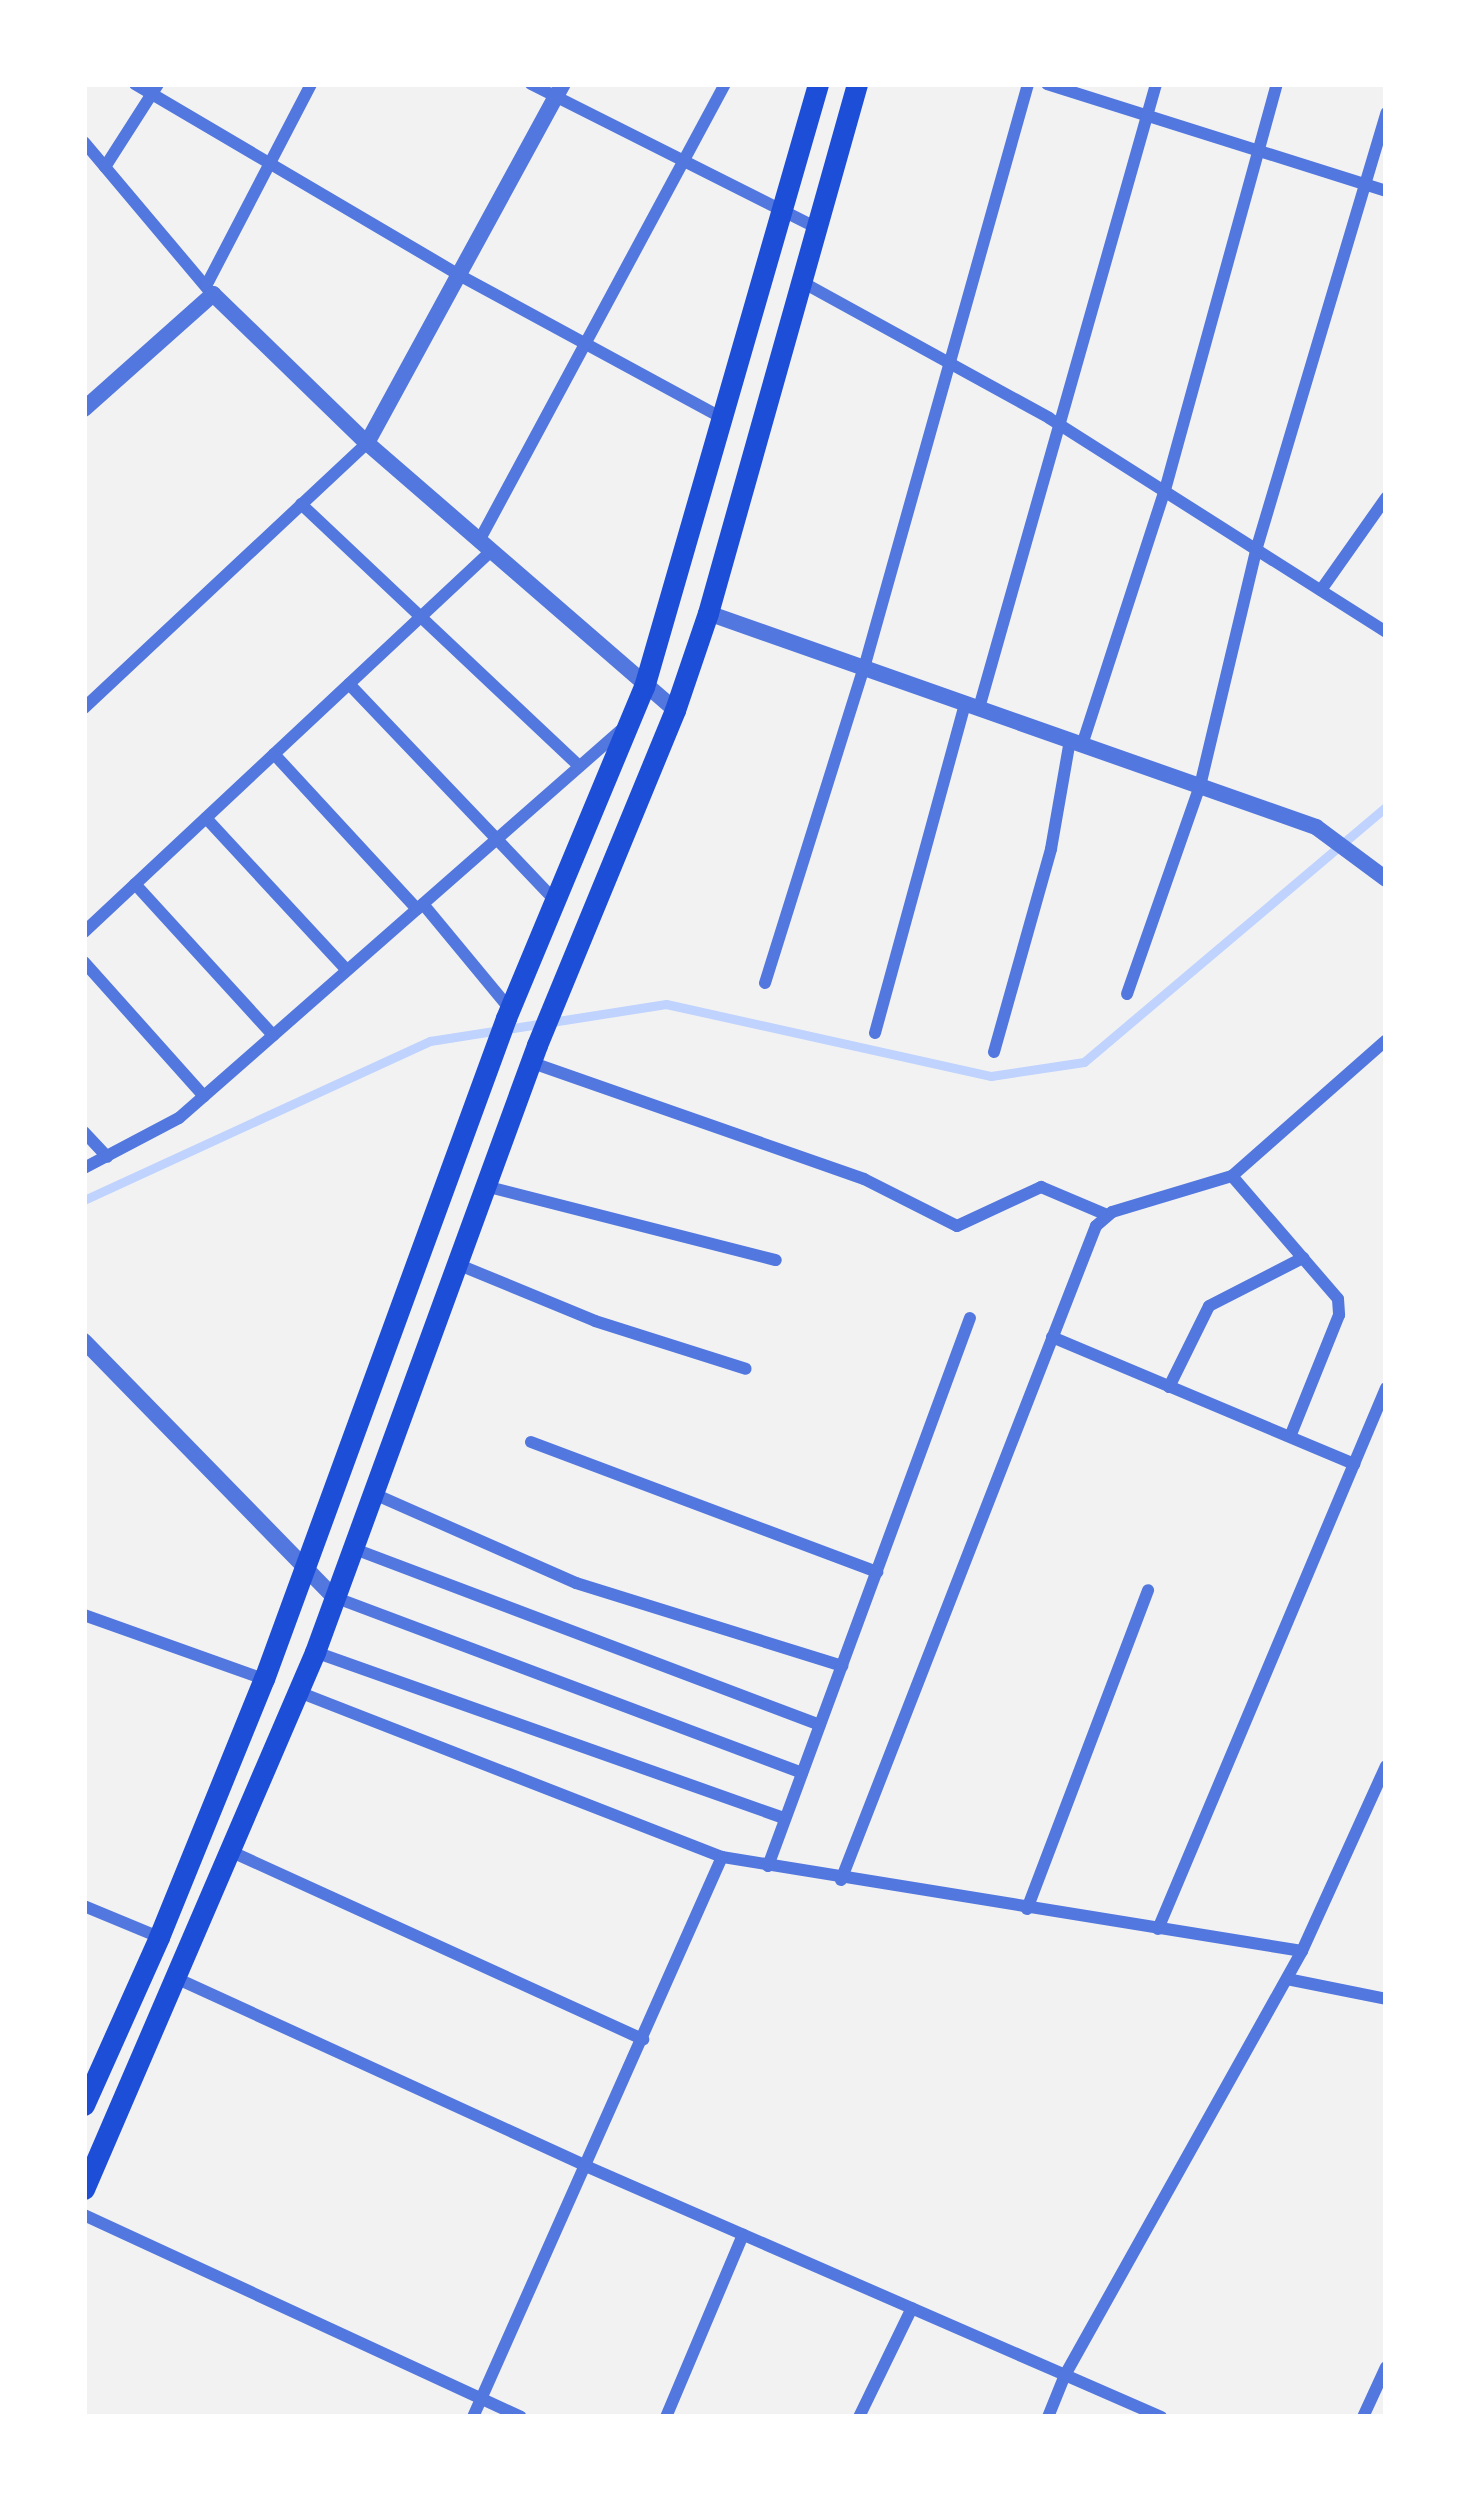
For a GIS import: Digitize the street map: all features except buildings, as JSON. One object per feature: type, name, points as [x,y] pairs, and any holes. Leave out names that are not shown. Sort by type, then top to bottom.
[{"type":"main road","points":[[84,2104],[159,1937],[264,1679],[508,1014],[644,686],[818,84]]},
{"type":"main road","points":[[84,2189],[315,1652],[534,1054],[675,710],[708,613],[857,84]]},
{"type":"street","points":[[135,84],[155,89],[268,163],[458,275],[722,418]]},
{"type":"street","points":[[84,409],[210,290],[268,163],[311,84]]},
{"type":"street","points":[[531,84],[560,91],[683,161],[818,228]]},
{"type":"street","points":[[84,932],[420,617],[484,546],[583,342],[725,84]]},
{"type":"street","points":[[765,983],[864,668],[1028,84]]},
{"type":"street","points":[[1047,84],[1386,191]]},
{"type":"street","points":[[875,1033],[1156,84]]},
{"type":"street","points":[[994,1052],[1076,742],[1165,490],[1277,84]]},
{"type":"street","points":[[105,167],[155,89]]},
{"type":"street","points":[[84,708],[367,443],[560,91]]},
{"type":"street","points":[[1127,994],[1200,786],[1257,547],[1386,113]]},
{"type":"street","points":[[84,142],[210,290],[367,443],[675,710]]},
{"type":"street","points":[[802,282],[1058,424],[1386,632]]},
{"type":"street","points":[[1321,590],[1386,499]]},
{"type":"street","points":[[302,504],[579,766]]},
{"type":"street","points":[[708,613],[1316,827],[1383,877]]},
{"type":"street","points":[[349,684],[555,900]]},
{"type":"street","points":[[84,1168],[163,1129],[204,1096],[628,723]]},
{"type":"street","points":[[274,754],[420,906],[508,1014]]},
{"type":"street","points":[[206,818],[347,970]]},
{"type":"street","points":[[135,884],[273,1035]]},
{"type":"street","points":[[84,962],[204,1096]]},
{"type":"street","points":[[841,1880],[1091,1236],[1107,1215],[1232,1176],[1386,1040]]},
{"type":"street","points":[[534,1054],[864,1179],[957,1226],[1040,1187],[1107,1215]]},
{"type":"street","points":[[84,1132],[107,1157]]},
{"type":"street","points":[[1232,1176],[1304,1258],[1340,1308],[1290,1437]]},
{"type":"street","points":[[485,1186],[776,1260]]},
{"type":"street","points":[[1169,1387],[1208,1306],[1304,1258]]},
{"type":"street","points":[[457,1264],[580,1315],[746,1369]]},
{"type":"street","points":[[767,1866],[970,1318]]},
{"type":"street","points":[[1052,1337],[1354,1464]]},
{"type":"street","points":[[84,1341],[334,1597],[802,1773]]},
{"type":"street","points":[[1159,1929],[1386,1388]]},
{"type":"street","points":[[532,1442],[877,1572]]},
{"type":"street","points":[[372,1493],[590,1588],[842,1666]]},
{"type":"street","points":[[352,1548],[820,1726]]},
{"type":"street","points":[[1027,1910],[1148,1590]]},
{"type":"street","points":[[84,1616],[264,1679]]},
{"type":"street","points":[[315,1652],[785,1818]]},
{"type":"street","points":[[298,1692],[722,1857],[841,1880],[1302,1951]]},
{"type":"street","points":[[1048,2417],[1065,2375],[1302,1951],[1386,1766]]},
{"type":"street","points":[[232,1852],[644,2039]]},
{"type":"street","points":[[473,2417],[722,1857]]},
{"type":"street","points":[[84,1906],[159,1937]]},
{"type":"street","points":[[178,1979],[588,2167],[1161,2417]]},
{"type":"street","points":[[1287,1979],[1386,1999]]},
{"type":"street","points":[[84,2216],[521,2417]]},
{"type":"street","points":[[666,2417],[743,2235]]},
{"type":"street","points":[[859,2417],[912,2308]]},
{"type":"street","points":[[1363,2417],[1386,2367]]},
{"type":"waterway","points":[[84,1200],[430,1041],[666,1004],[991,1076],[1084,1062],[1386,807]]}]
